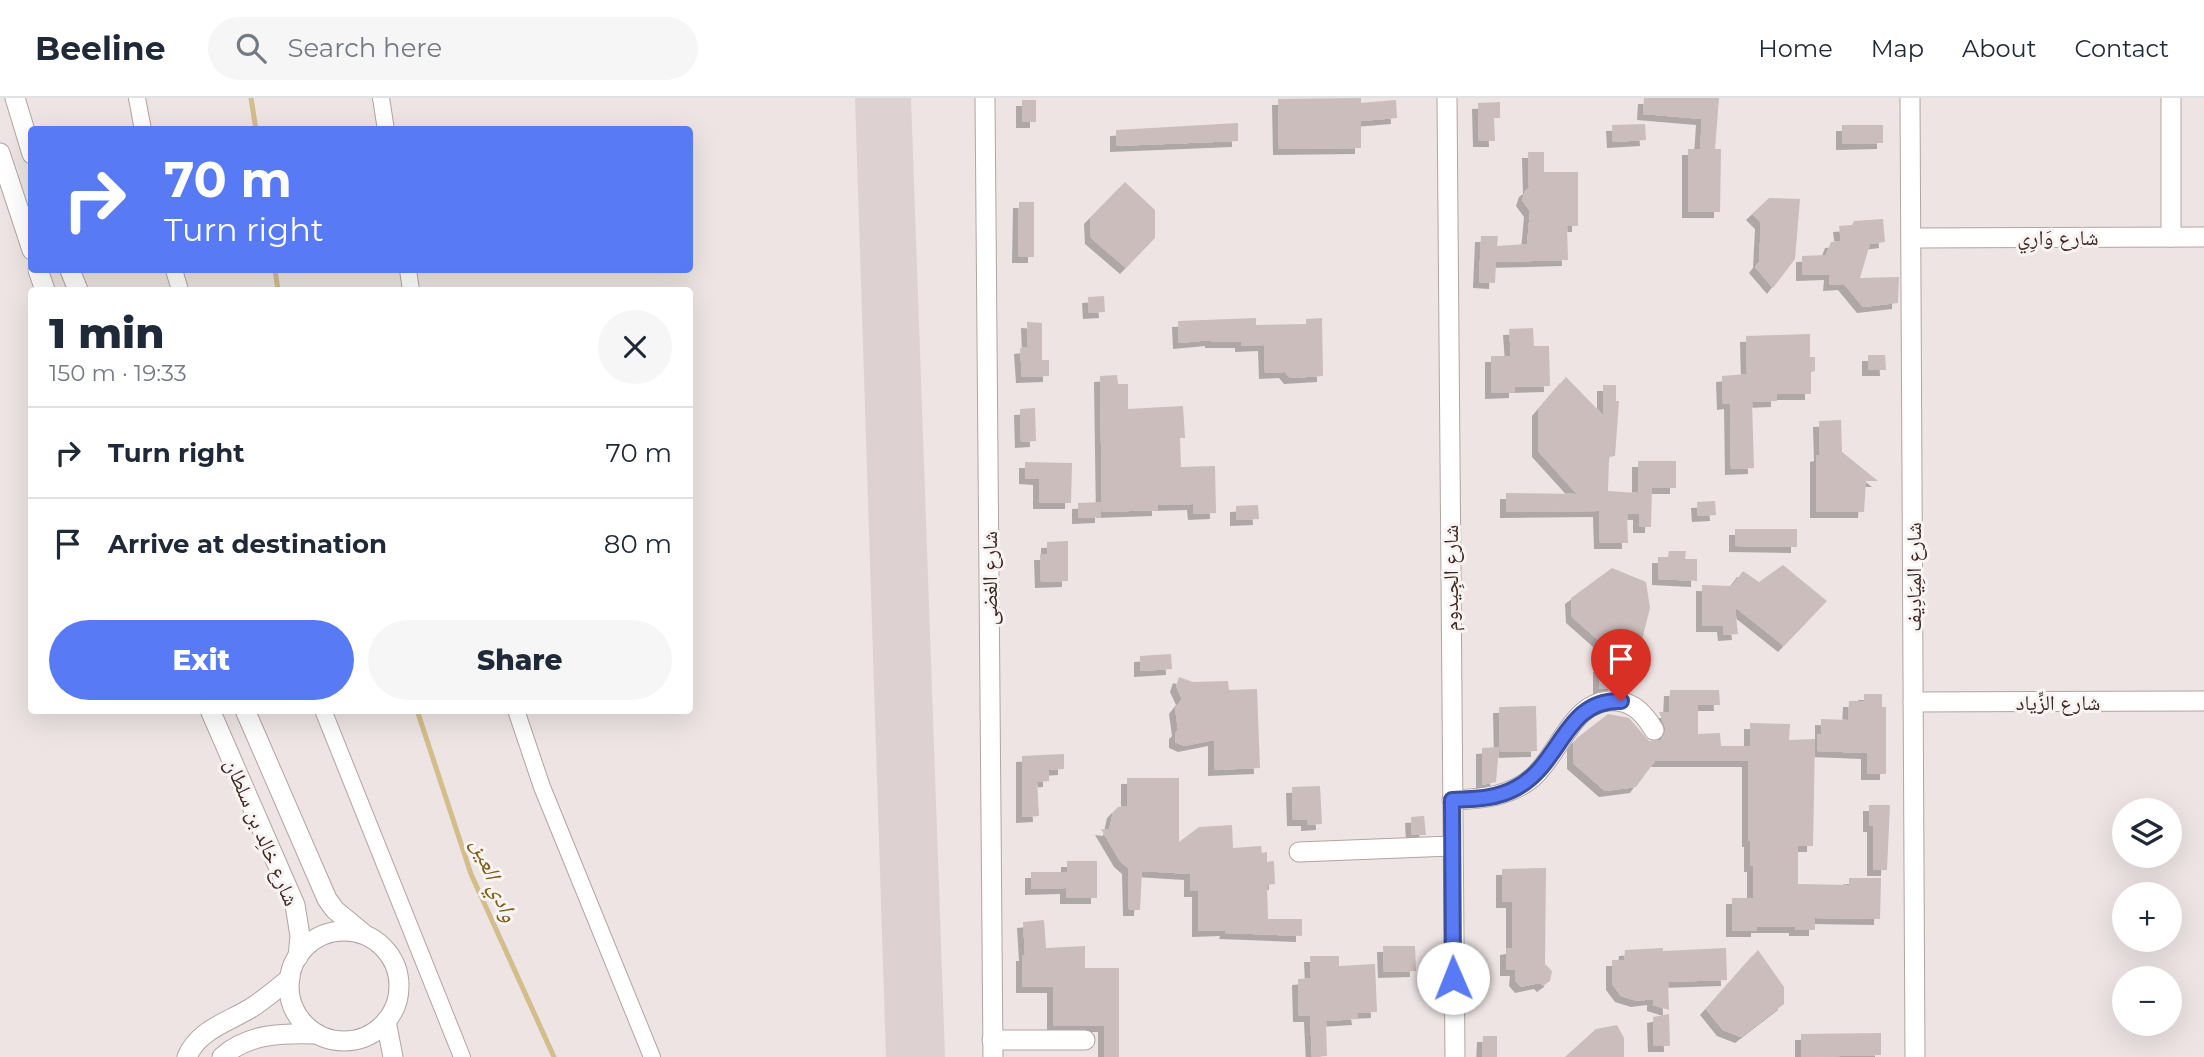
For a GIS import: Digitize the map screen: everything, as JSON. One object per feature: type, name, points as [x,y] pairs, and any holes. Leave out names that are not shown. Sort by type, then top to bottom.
[{"type":"street","points":[[15,98],[28,141]]},
{"type":"street","points":[[137,98],[142,126]]},
{"type":"street","points":[[382,98],[386,126]]},
{"type":"street","name":"شارع الغضى","points":[[985,98],[993,1048]]},
{"type":"street","name":"شارع الجِيدوم","points":[[1447,98],[1451,846],[1455,1057]]},
{"type":"street","name":"شارع المِيَادِيف","points":[[1910,98],[1915,1057]]},
{"type":"street","points":[[2171,98],[2171,237]]},
{"type":"street","points":[[0,153],[28,238]]},
{"type":"street","name":"شارع وَارِي","points":[[1912,238],[2204,237]]},
{"type":"street","points":[[1452,800],[1498,796],[1524,783],[1546,763],[1580,714],[1592,705],[1621,701],[1635,707],[1646,717],[1654,730]]},
{"type":"street","name":"شارع الزِّياد","points":[[1913,702],[2204,701]]},
{"type":"street","name":"شارع خالِد بن سلطان","points":[[212,714],[295,905],[300,936],[298,957]]},
{"type":"street","name":"شارع خالِد بن سلطان","points":[[247,714],[323,892],[335,910],[364,934]]},
{"type":"street","points":[[325,714],[462,1057]]},
{"type":"street","points":[[517,714],[542,787],[652,1057]]},
{"type":"street","points":[[1298,852],[1451,846]]},
{"type":"street","points":[[222,1057],[239,1046],[270,1035],[326,1037],[358,1039],[378,1029],[386,1021],[397,1001],[398,977],[391,956],[374,939],[364,934],[342,931],[332,932],[312,941],[298,957],[290,978],[292,1004],[298,1016],[326,1037],[352,1057]]},
{"type":"street","points":[[187,1057],[198,1039],[255,1005],[290,978]]},
{"type":"street","points":[[386,1021],[393,1057]]},
{"type":"street","points":[[993,1048],[1085,1041]]},
{"type":"shaded area","points":[[855,98],[911,98],[945,1057],[886,1057]]},
{"type":"building","points":[[1361,98],[1361,103],[1396,100],[1397,118],[1361,121],[1361,148],[1279,149],[1278,99]]},
{"type":"building","points":[[1644,98],[1719,98],[1715,149],[1721,149],[1720,212],[1688,212],[1688,149],[1700,149],[1702,119],[1643,114]]},
{"type":"building","points":[[1022,100],[1036,100],[1036,122],[1022,122]]},
{"type":"building","points":[[1500,102],[1500,118],[1494,118],[1495,141],[1479,141],[1478,103]]},
{"type":"building","points":[[1238,123],[1238,141],[1116,146],[1116,130]]},
{"type":"building","points":[[1645,124],[1646,140],[1613,142],[1612,125]]},
{"type":"building","points":[[1842,125],[1883,125],[1883,143],[1842,144]]},
{"type":"building","points":[[1528,152],[1544,152],[1544,172],[1578,172],[1578,226],[1567,226],[1568,260],[1496,262],[1495,283],[1479,282],[1481,236],[1498,236],[1497,246],[1527,244],[1530,211],[1522,200],[1529,188]]},
{"type":"building","points":[[1125,182],[1155,210],[1155,238],[1126,268],[1091,238],[1090,218]]},
{"type":"building","points":[[1769,198],[1800,199],[1795,259],[1773,288],[1755,267],[1759,262],[1761,223],[1752,214]]},
{"type":"building","points":[[1019,202],[1034,202],[1034,257],[1018,257]]},
{"type":"building","points":[[1883,219],[1885,242],[1870,244],[1860,278],[1899,277],[1898,303],[1863,307],[1844,284],[1829,285],[1830,274],[1802,275],[1802,256],[1826,255],[1831,242],[1841,241],[1839,226],[1852,225],[1854,221]]},
{"type":"building","points":[[1104,296],[1105,312],[1089,313],[1088,297]]},
{"type":"building","points":[[1256,318],[1256,325],[1306,324],[1306,319],[1322,318],[1323,376],[1290,378],[1285,372],[1265,373],[1264,345],[1241,346],[1241,342],[1211,340],[1179,343],[1178,321]]},
{"type":"building","points":[[1027,322],[1042,323],[1042,360],[1049,360],[1049,376],[1022,377],[1020,348],[1028,347]]},
{"type":"building","points":[[1533,328],[1534,346],[1549,346],[1550,386],[1515,387],[1515,392],[1491,393],[1491,356],[1511,356],[1509,329]]},
{"type":"building","points":[[1810,334],[1810,357],[1815,357],[1815,371],[1811,372],[1811,394],[1777,394],[1777,401],[1752,402],[1754,468],[1731,469],[1730,403],[1723,404],[1722,376],[1747,374],[1746,336]]},
{"type":"building","points":[[1868,355],[1885,355],[1886,370],[1868,370]]},
{"type":"building","points":[[1117,375],[1118,384],[1128,384],[1128,409],[1183,406],[1185,438],[1180,438],[1181,467],[1215,466],[1216,513],[1194,514],[1193,504],[1158,505],[1158,510],[1102,512],[1100,376]]},
{"type":"building","points":[[1566,377],[1603,415],[1603,385],[1616,385],[1616,401],[1619,401],[1615,456],[1609,457],[1608,491],[1638,493],[1638,461],[1676,461],[1676,488],[1652,488],[1651,527],[1639,527],[1639,514],[1627,514],[1628,543],[1600,543],[1599,511],[1506,512],[1506,493],[1577,494],[1538,451],[1538,410]]},
{"type":"building","points":[[1035,408],[1036,441],[1021,442],[1020,409]]},
{"type":"building","points":[[1841,420],[1842,452],[1878,481],[1866,481],[1864,512],[1816,512],[1816,456],[1820,455],[1819,421]]},
{"type":"building","points":[[1025,462],[1072,463],[1071,503],[1039,503],[1039,479],[1025,478]]},
{"type":"building","points":[[1715,501],[1716,515],[1698,516],[1697,502]]},
{"type":"building","points":[[1101,502],[1101,517],[1078,518],[1078,503]]},
{"type":"building","points":[[1258,505],[1259,519],[1236,520],[1236,506]]},
{"type":"building","points":[[1735,529],[1797,529],[1797,547],[1735,546]]},
{"type":"building","points":[[1068,541],[1068,581],[1041,582],[1040,554],[1047,554],[1047,542]]},
{"type":"building","points":[[1669,551],[1686,551],[1685,559],[1697,559],[1697,581],[1658,579],[1658,557],[1668,557]]},
{"type":"building","points":[[1783,565],[1827,601],[1784,646],[1735,607],[1738,634],[1724,635],[1723,626],[1702,626],[1702,585],[1732,586],[1743,571],[1759,582]]},
{"type":"building","points":[[1612,568],[1646,582],[1650,608],[1642,640],[1615,646],[1615,655],[1572,617],[1571,598]]},
{"type":"building","points":[[1171,654],[1172,669],[1140,671],[1140,656]]},
{"type":"building","points":[[1599,666],[1615,666],[1614,689],[1599,689]]},
{"type":"building","points":[[1179,677],[1193,682],[1228,681],[1229,690],[1257,689],[1260,768],[1214,770],[1214,740],[1184,746],[1175,742],[1175,733],[1178,730],[1175,708],[1182,699],[1176,686]]},
{"type":"building","points":[[1670,690],[1719,690],[1720,705],[1698,705],[1698,734],[1720,733],[1721,746],[1750,746],[1750,723],[1790,724],[1789,740],[1815,739],[1813,846],[1798,846],[1798,884],[1849,885],[1849,878],[1881,878],[1880,919],[1815,918],[1815,930],[1757,927],[1757,931],[1732,931],[1732,898],[1753,898],[1753,866],[1750,866],[1748,841],[1748,761],[1655,761],[1636,787],[1605,791],[1573,763],[1573,744],[1577,738],[1608,714],[1629,718],[1649,741],[1661,740],[1666,729],[1659,712],[1669,712]]},
{"type":"building","points":[[1864,694],[1882,694],[1882,707],[1886,707],[1886,774],[1867,774],[1867,753],[1817,751],[1817,734],[1821,734],[1821,719],[1848,720],[1849,701],[1864,701]]},
{"type":"building","points":[[1536,706],[1537,751],[1500,752],[1499,707]]},
{"type":"building","points":[[1499,747],[1496,782],[1482,785],[1482,748]]},
{"type":"building","points":[[1064,754],[1064,769],[1049,770],[1049,781],[1037,782],[1039,816],[1022,817],[1022,756]]},
{"type":"building","points":[[1127,778],[1179,778],[1179,842],[1199,827],[1232,825],[1233,848],[1261,846],[1262,853],[1267,852],[1267,862],[1274,861],[1275,884],[1267,885],[1268,919],[1302,919],[1302,936],[1225,933],[1226,930],[1198,931],[1198,891],[1190,891],[1190,874],[1142,871],[1140,910],[1129,910],[1128,868],[1120,861],[1101,829],[1109,830],[1113,812],[1118,807],[1127,806]]},
{"type":"building","points":[[1320,786],[1322,824],[1307,825],[1307,820],[1293,820],[1292,787]]},
{"type":"building","points":[[1869,805],[1890,805],[1887,870],[1873,870],[1873,826],[1869,826]]},
{"type":"building","points":[[1424,816],[1426,835],[1412,835],[1411,817]]},
{"type":"building","points":[[1067,861],[1097,861],[1097,898],[1066,898],[1066,888],[1031,889],[1031,872],[1067,872]]},
{"type":"building","points":[[1546,868],[1545,964],[1552,971],[1550,981],[1543,986],[1540,983],[1521,987],[1515,980],[1516,970],[1506,970],[1506,949],[1512,948],[1512,902],[1502,902],[1502,869]]},
{"type":"building","points":[[1044,920],[1046,948],[1085,946],[1085,968],[1119,968],[1119,1057],[1104,1057],[1104,1026],[1053,1026],[1053,987],[1022,987],[1022,955],[1025,955],[1023,922]]},
{"type":"building","points":[[1383,946],[1415,946],[1416,971],[1384,972]]},
{"type":"building","points":[[1663,948],[1663,951],[1726,948],[1727,980],[1668,982],[1669,1010],[1653,1005],[1653,999],[1637,1001],[1621,996],[1612,984],[1612,960],[1624,960],[1625,950]]},
{"type":"building","points":[[1758,950],[1784,987],[1784,1004],[1741,1037],[1723,1030],[1706,1009]]},
{"type":"building","points":[[1310,956],[1339,956],[1339,966],[1375,964],[1377,1012],[1357,1013],[1358,1019],[1326,1021],[1327,1056],[1312,1057],[1310,1016],[1299,1016],[1298,979],[1311,978]]},
{"type":"building","points":[[1669,1014],[1670,1046],[1654,1046],[1653,1017]]},
{"type":"building","points":[[1617,1025],[1624,1038],[1624,1057],[1565,1057],[1596,1029]]},
{"type":"building","points":[[1881,1033],[1881,1055],[1801,1057],[1801,1034]]},
{"type":"building","points":[[1483,1036],[1497,1036],[1497,1057],[1482,1057]]},
{"type":"waterway","name":"وادي العين","points":[[251,98],[255,126]]},
{"type":"waterway","name":"وادي العين","points":[[275,273],[278,287]]},
{"type":"waterway","name":"وادي العين","points":[[418,714],[471,874],[554,1057]]},
{"type":"route","points":[[1453,978],[1452,800],[1498,796],[1516,788],[1546,763],[1580,714],[1592,705],[1621,701]]}]
